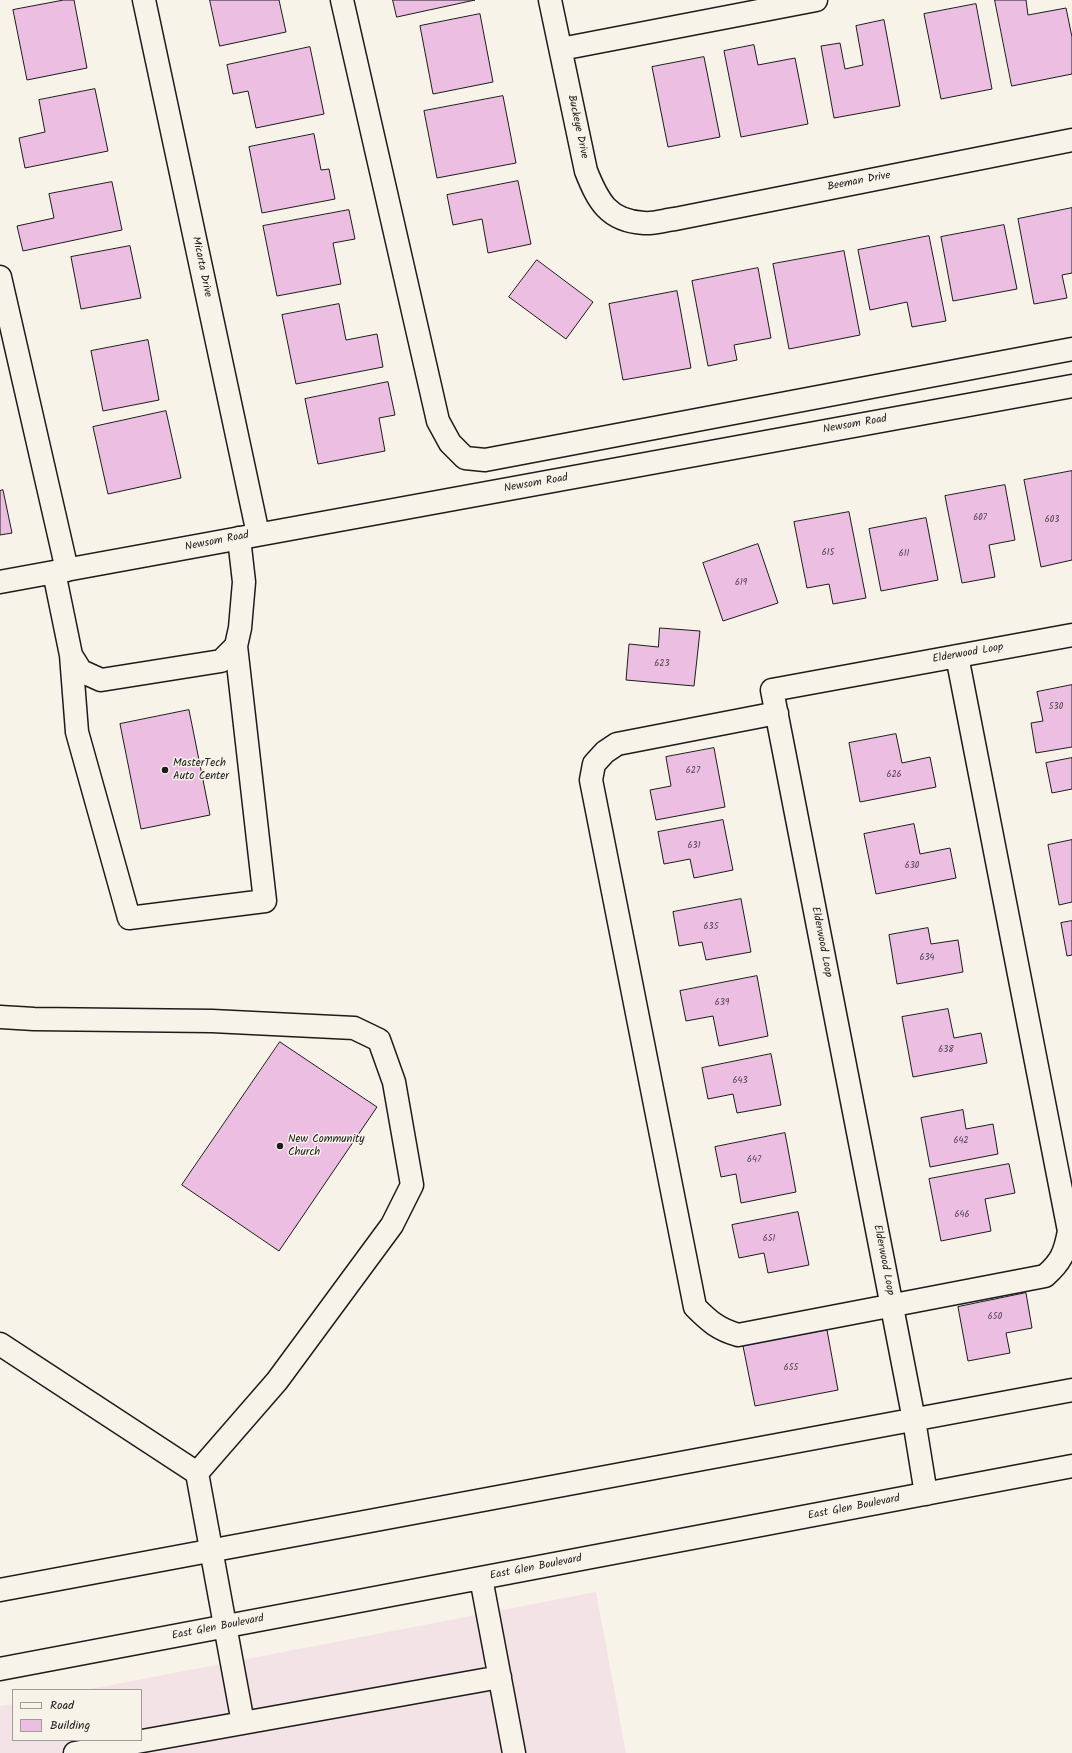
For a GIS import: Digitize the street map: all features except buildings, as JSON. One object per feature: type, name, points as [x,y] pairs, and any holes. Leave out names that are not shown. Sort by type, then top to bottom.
[{"type":"street","name":"Micarta Drive","points":[[144,0],[248,536],[240,628],[236,646]]},
{"type":"street","points":[[342,0],[438,421],[450,443],[465,458],[485,460],[1072,350]]},
{"type":"street","name":"Buckeye Drive","points":[[550,0],[586,171],[595,193],[603,206],[620,219],[645,224]]},
{"type":"street","points":[[560,49],[749,6],[816,0]]},
{"type":"street","name":"Beeman Drive","points":[[645,224],[1072,140]]},
{"type":"street","points":[[0,277],[61,571],[71,655],[76,732],[129,918],[264,901],[236,646]]},
{"type":"street","name":"Newsom Road","points":[[0,582],[1072,386]]},
{"type":"street","name":"Elderwood Loop","points":[[926,1494],[914,1420],[892,1305],[772,690],[1072,635]]},
{"type":"street","points":[[71,655],[81,671],[101,680],[221,661],[236,646]]},
{"type":"street","points":[[777,713],[617,744],[605,752],[594,764],[591,780],[695,1307],[707,1319],[722,1330],[738,1334],[1045,1276],[1058,1264],[1066,1249],[1069,1231],[957,656]]},
{"type":"street","points":[[0,1017],[34,1019],[212,1021],[354,1028],[379,1040],[394,1082],[412,1185],[392,1225],[277,1381],[197,1473]]},
{"type":"street","points":[[0,1344],[197,1473],[243,1723]]},
{"type":"street","points":[[0,1590],[1072,1390]]},
{"type":"street","name":"East Glen Boulevard","points":[[0,1669],[1072,1466]]},
{"type":"street","points":[[481,1578],[514,1753]]},
{"type":"street","points":[[75,1753],[500,1677]]},
{"type":"shaded area","points":[[596,1592],[626,1753],[0,1753],[0,1706],[12,1704],[12,1741],[142,1741],[142,1689],[90,1689]]},
{"type":"place","name":"MasterTech Auto Center","points":[[165,770]]},
{"type":"place","name":"New Community Church","points":[[280,1146]]}]
